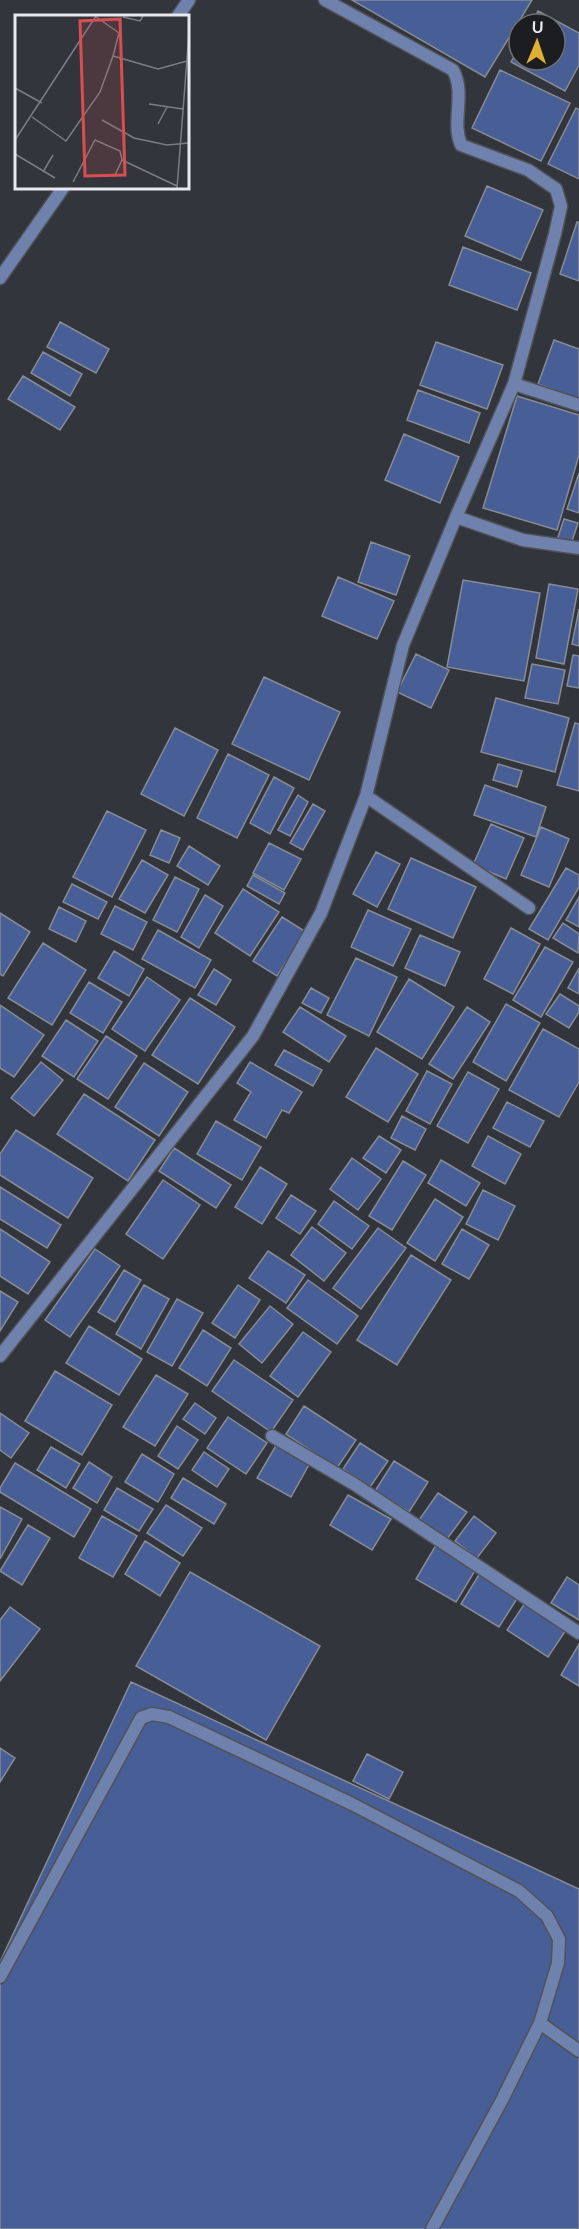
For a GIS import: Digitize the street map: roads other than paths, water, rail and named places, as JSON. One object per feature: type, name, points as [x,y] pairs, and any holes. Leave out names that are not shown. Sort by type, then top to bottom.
[{"type":"street","points":[[179,15],[189,0]]},
{"type":"street","points":[[0,1356],[253,1036],[321,913],[366,796],[403,645],[514,384],[555,234],[561,206],[556,189],[528,170],[461,145],[457,137],[459,85],[453,70],[325,0]]},
{"type":"street","points":[[0,278],[62,189]]},
{"type":"street","points":[[514,384],[579,405]]},
{"type":"street","points":[[456,518],[523,540],[579,548]]},
{"type":"street","points":[[366,796],[529,908]]},
{"type":"street","points":[[272,1436],[354,1484],[579,1633]]},
{"type":"street","points":[[0,1977],[141,1718],[152,1714],[169,1716],[352,1804],[519,1891],[547,1917],[560,1939],[558,1963],[540,2024],[502,2100],[432,2229]]},
{"type":"street","points":[[540,2024],[579,2051]]}]
